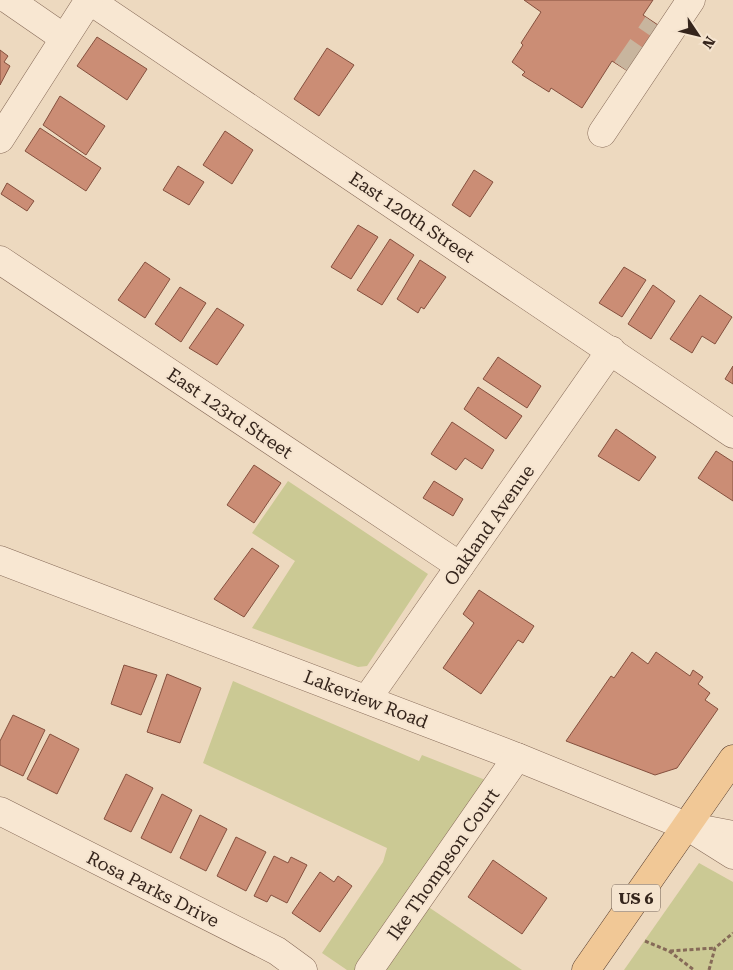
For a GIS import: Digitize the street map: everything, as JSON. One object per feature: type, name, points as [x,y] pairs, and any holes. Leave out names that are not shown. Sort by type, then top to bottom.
[{"type":"main road","name":"US 6","points":[[586,970],[733,759]]},
{"type":"street","points":[[9,0],[64,38]]},
{"type":"street","points":[[0,139],[89,0]]},
{"type":"street","name":"East 120th Street","points":[[89,0],[733,434]]},
{"type":"street","points":[[658,24],[674,0]]},
{"type":"street","points":[[626,70],[594,133],[691,0]]},
{"type":"street","name":"East 123rd Street","points":[[0,260],[460,566]]},
{"type":"street","name":"Oakland Avenue","points":[[367,699],[611,350]]},
{"type":"street","name":"Lakeview Road","points":[[0,560],[517,757],[686,826],[733,834]]},
{"type":"street","name":"Ike Thompson Court","points":[[369,970],[517,757]]},
{"type":"street","name":"Rosa Parks Drive","points":[[0,811],[277,952],[304,970]]},
{"type":"street","points":[[686,826],[733,855]]},
{"type":"path","points":[[709,970],[715,948],[733,933]]},
{"type":"path","points":[[645,942],[669,951],[694,970]]},
{"type":"path","points":[[669,951],[715,948]]},
{"type":"shaded area","points":[[288,481],[428,574],[367,666],[358,667],[252,628],[295,561],[252,533]]},
{"type":"shaded area","points":[[233,681],[419,761],[422,755],[488,781],[360,970],[347,970],[322,953],[383,862],[387,848],[203,763]]},
{"type":"shaded area","points":[[699,863],[733,882],[733,970],[624,970]]},
{"type":"shaded area","points":[[427,906],[522,970],[383,970]]},
{"type":"building","points":[[524,0],[653,0],[643,15],[679,39],[648,84],[612,61],[582,108],[551,88],[549,92],[522,75],[525,72],[512,62],[523,45],[521,43],[541,12]]},
{"type":"building","points":[[97,37],[147,69],[127,100],[77,66]]},
{"type":"building","points":[[327,48],[354,65],[319,116],[294,99]]},
{"type":"building","points":[[0,50],[8,56],[4,62],[10,66],[0,85]]},
{"type":"building","points":[[60,96],[105,126],[86,155],[43,125]]},
{"type":"building","points":[[40,128],[101,168],[86,191],[25,151]]},
{"type":"building","points":[[225,131],[253,150],[232,184],[203,165]]},
{"type":"building","points":[[178,166],[204,182],[189,205],[163,190]]},
{"type":"building","points":[[474,170],[493,182],[470,217],[452,205]]},
{"type":"building","points":[[7,183],[34,201],[27,211],[1,194]]},
{"type":"building","points":[[358,225],[378,237],[351,279],[331,267]]},
{"type":"building","points":[[390,239],[414,255],[382,305],[357,290]]},
{"type":"building","points":[[420,260],[446,277],[424,309],[421,307],[418,313],[397,299]]},
{"type":"building","points":[[145,262],[170,279],[145,318],[118,300]]},
{"type":"building","points":[[624,267],[646,280],[622,317],[599,303]]},
{"type":"building","points":[[653,285],[675,301],[651,339],[628,324]]},
{"type":"building","points":[[180,287],[206,303],[181,342],[155,324]]},
{"type":"building","points":[[700,295],[732,317],[715,344],[702,336],[692,353],[670,339]]},
{"type":"building","points":[[217,308],[244,325],[217,365],[189,348]]},
{"type":"building","points":[[498,357],[541,386],[527,408],[483,379]]},
{"type":"building","points":[[733,366],[733,384],[725,379]]},
{"type":"building","points":[[478,387],[522,416],[506,439],[464,409]]},
{"type":"building","points":[[452,422],[494,450],[482,469],[465,458],[456,470],[431,454]]},
{"type":"building","points":[[616,429],[656,457],[639,481],[598,456]]},
{"type":"building","points":[[716,451],[733,462],[733,501],[698,478]]},
{"type":"building","points":[[254,465],[281,483],[254,523],[227,505]]},
{"type":"building","points":[[434,481],[463,499],[453,516],[423,498]]},
{"type":"building","points":[[252,548],[279,566],[244,617],[214,599]]},
{"type":"building","points":[[479,590],[534,626],[523,643],[518,640],[481,694],[443,668],[474,623],[463,614]]},
{"type":"building","points":[[632,652],[648,664],[656,652],[690,676],[693,670],[703,677],[698,684],[710,693],[705,700],[718,709],[677,768],[655,775],[566,741],[611,676],[614,678]]},
{"type":"building","points":[[124,665],[157,675],[141,715],[111,704]]},
{"type":"building","points":[[167,674],[201,688],[180,743],[147,732]]},
{"type":"building","points":[[13,715],[45,730],[23,776],[0,765],[0,741]]},
{"type":"building","points":[[50,734],[79,749],[57,794],[27,779]]},
{"type":"building","points":[[126,774],[153,788],[131,832],[104,819]]},
{"type":"building","points":[[162,794],[192,810],[171,853],[141,838]]},
{"type":"building","points":[[200,815],[227,829],[206,871],[180,858]]},
{"type":"building","points":[[236,837],[266,852],[246,891],[217,876]]},
{"type":"building","points":[[274,856],[288,863],[291,857],[307,865],[287,903],[271,895],[267,902],[254,896]]},
{"type":"building","points":[[493,860],[547,898],[522,934],[468,897]]},
{"type":"building","points":[[320,872],[334,882],[338,876],[352,886],[320,932],[292,913]]},
{"type":"tunnel","points":[[626,70],[657,25]]}]
